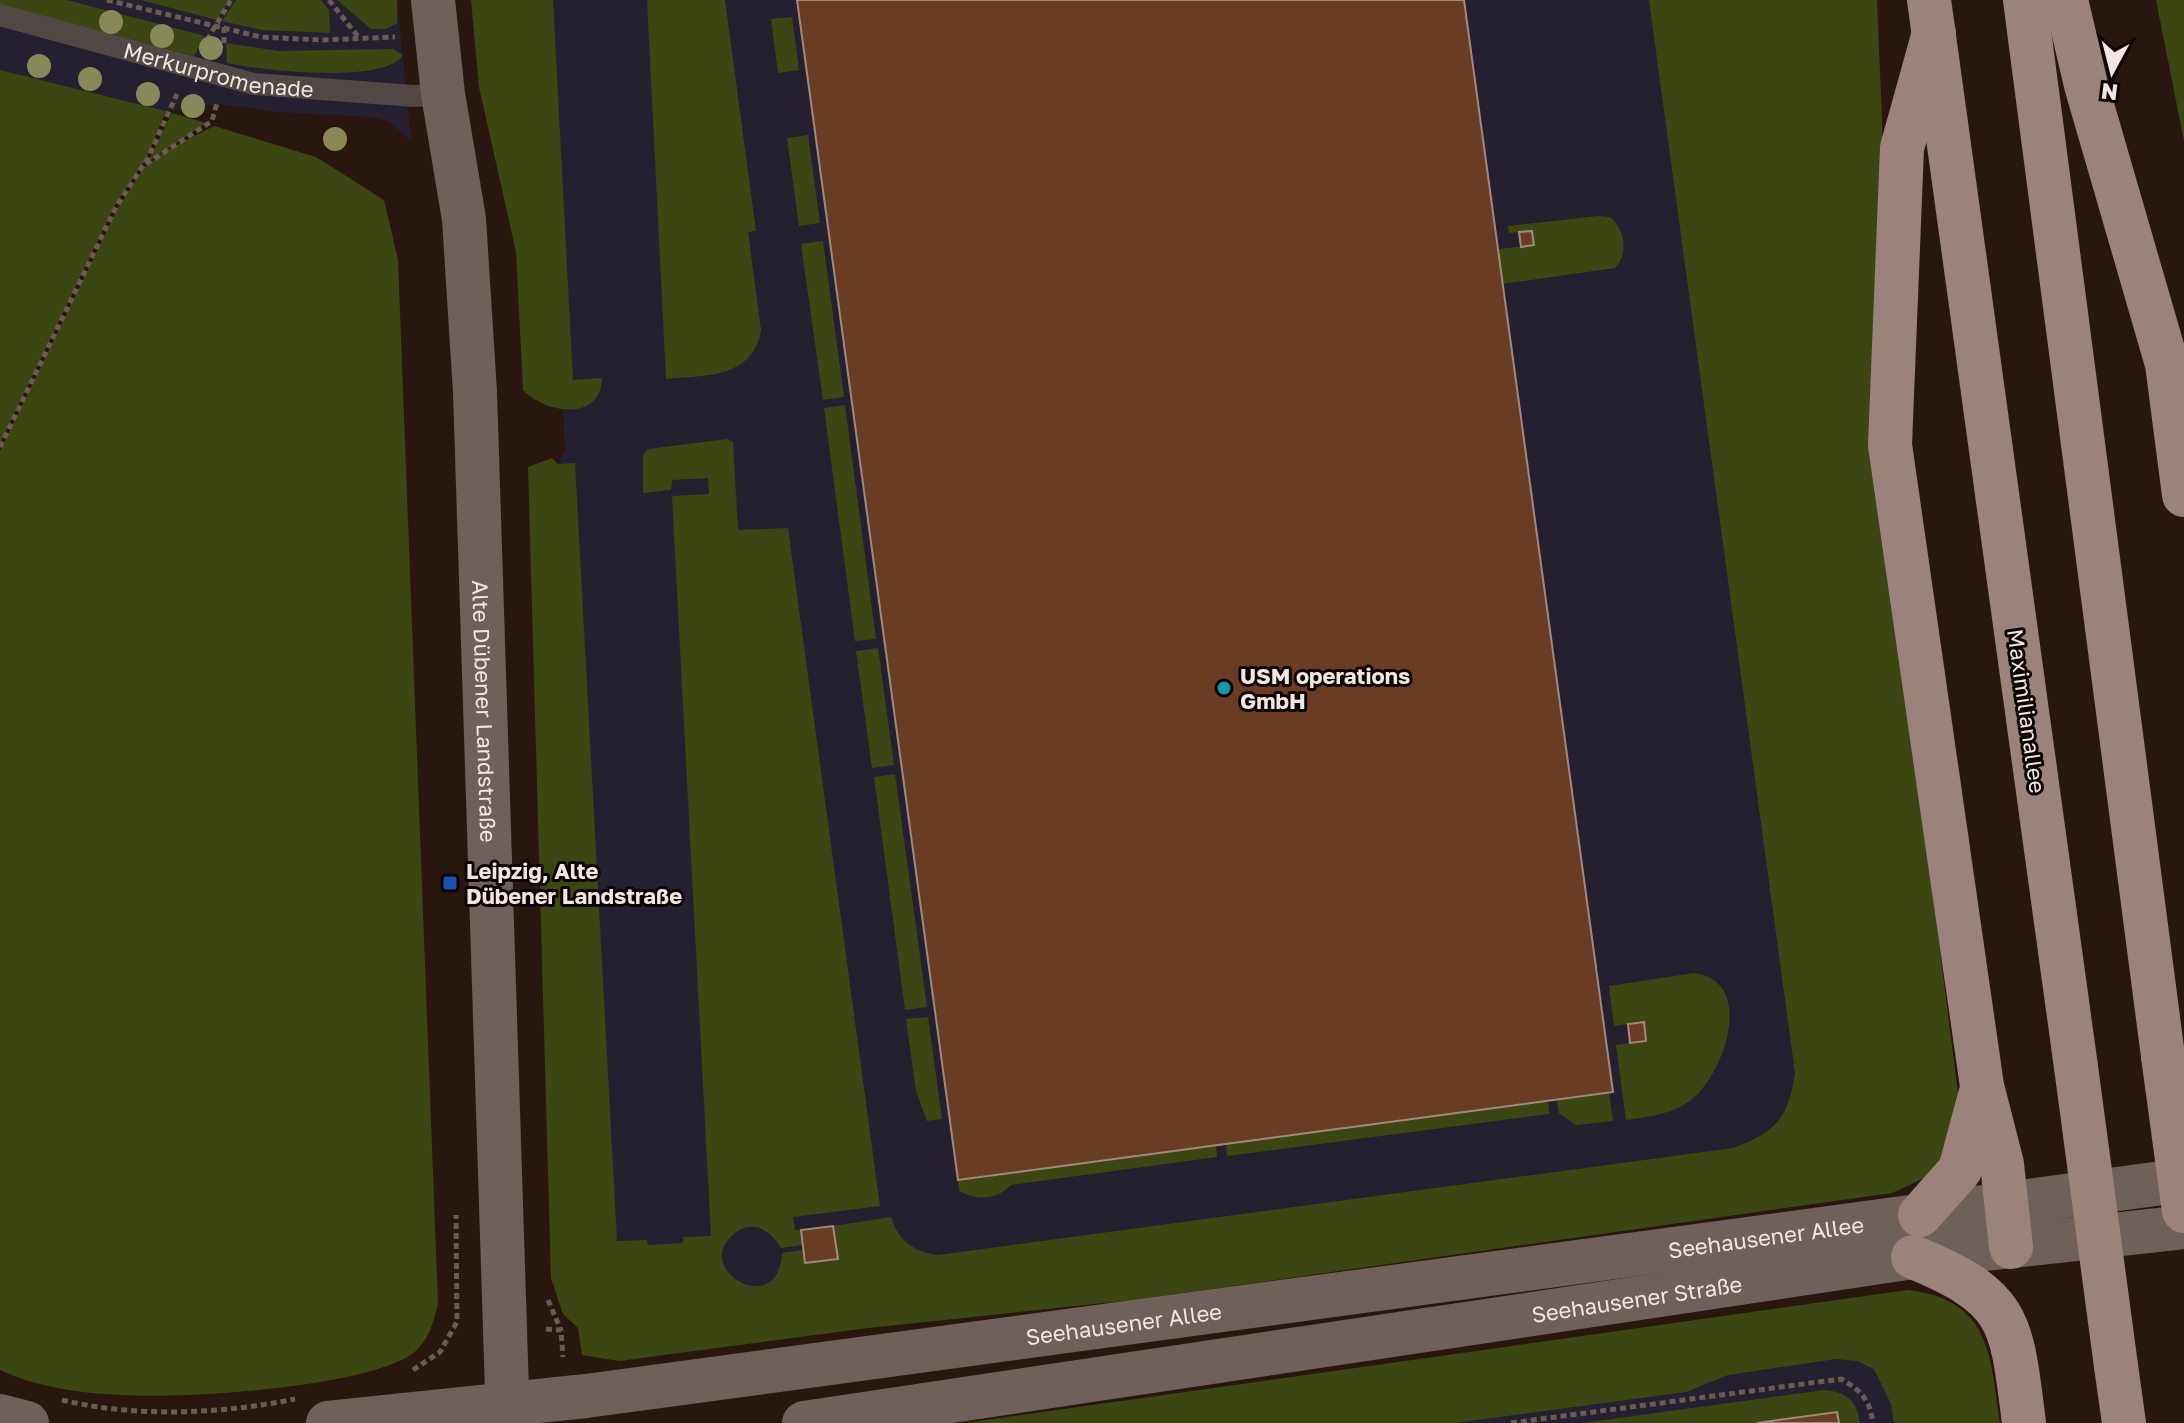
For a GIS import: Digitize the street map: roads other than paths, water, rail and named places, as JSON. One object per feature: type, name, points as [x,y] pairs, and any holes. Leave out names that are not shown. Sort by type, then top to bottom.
[{"type":"highway","points":[[2025,0],[2184,1211]]},
{"type":"highway","points":[[2066,0],[2086,85],[2167,364],[2184,495]]},
{"type":"highway","points":[[1932,17],[1902,148],[1890,445],[1982,1086],[2002,1164],[2011,1247]]},
{"type":"highway","name":"Maximilianallee","points":[[1932,17],[2124,1423]]},
{"type":"highway","points":[[1982,1086],[1960,1170],[1917,1236],[1956,1275],[1978,1288],[1995,1304],[2007,1327],[2024,1423]]},
{"type":"main road","name":"Alte Dübener Landstraße","points":[[435,17],[443,94],[464,219],[475,392],[508,1413]]},
{"type":"main road","name":"Seehausener Straße","points":[[804,1423],[1360,1341],[1917,1236],[2006,1204],[2184,1180]]},
{"type":"main road","name":"Seehausener Allee","points":[[319,1410],[508,1413],[1917,1236],[2011,1247],[2184,1227]]},
{"type":"main road","points":[[0,1416],[40,1410]]},
{"type":"lane","name":"Merkurpromenade","points":[[0,15],[254,84],[414,96],[443,94]]},
{"type":"place","name":"USM operations GmbH","points":[[1224,688]]},
{"type":"place","name":"Leipzig, Alte Dübener Landstraße","points":[[450,883]]}]
